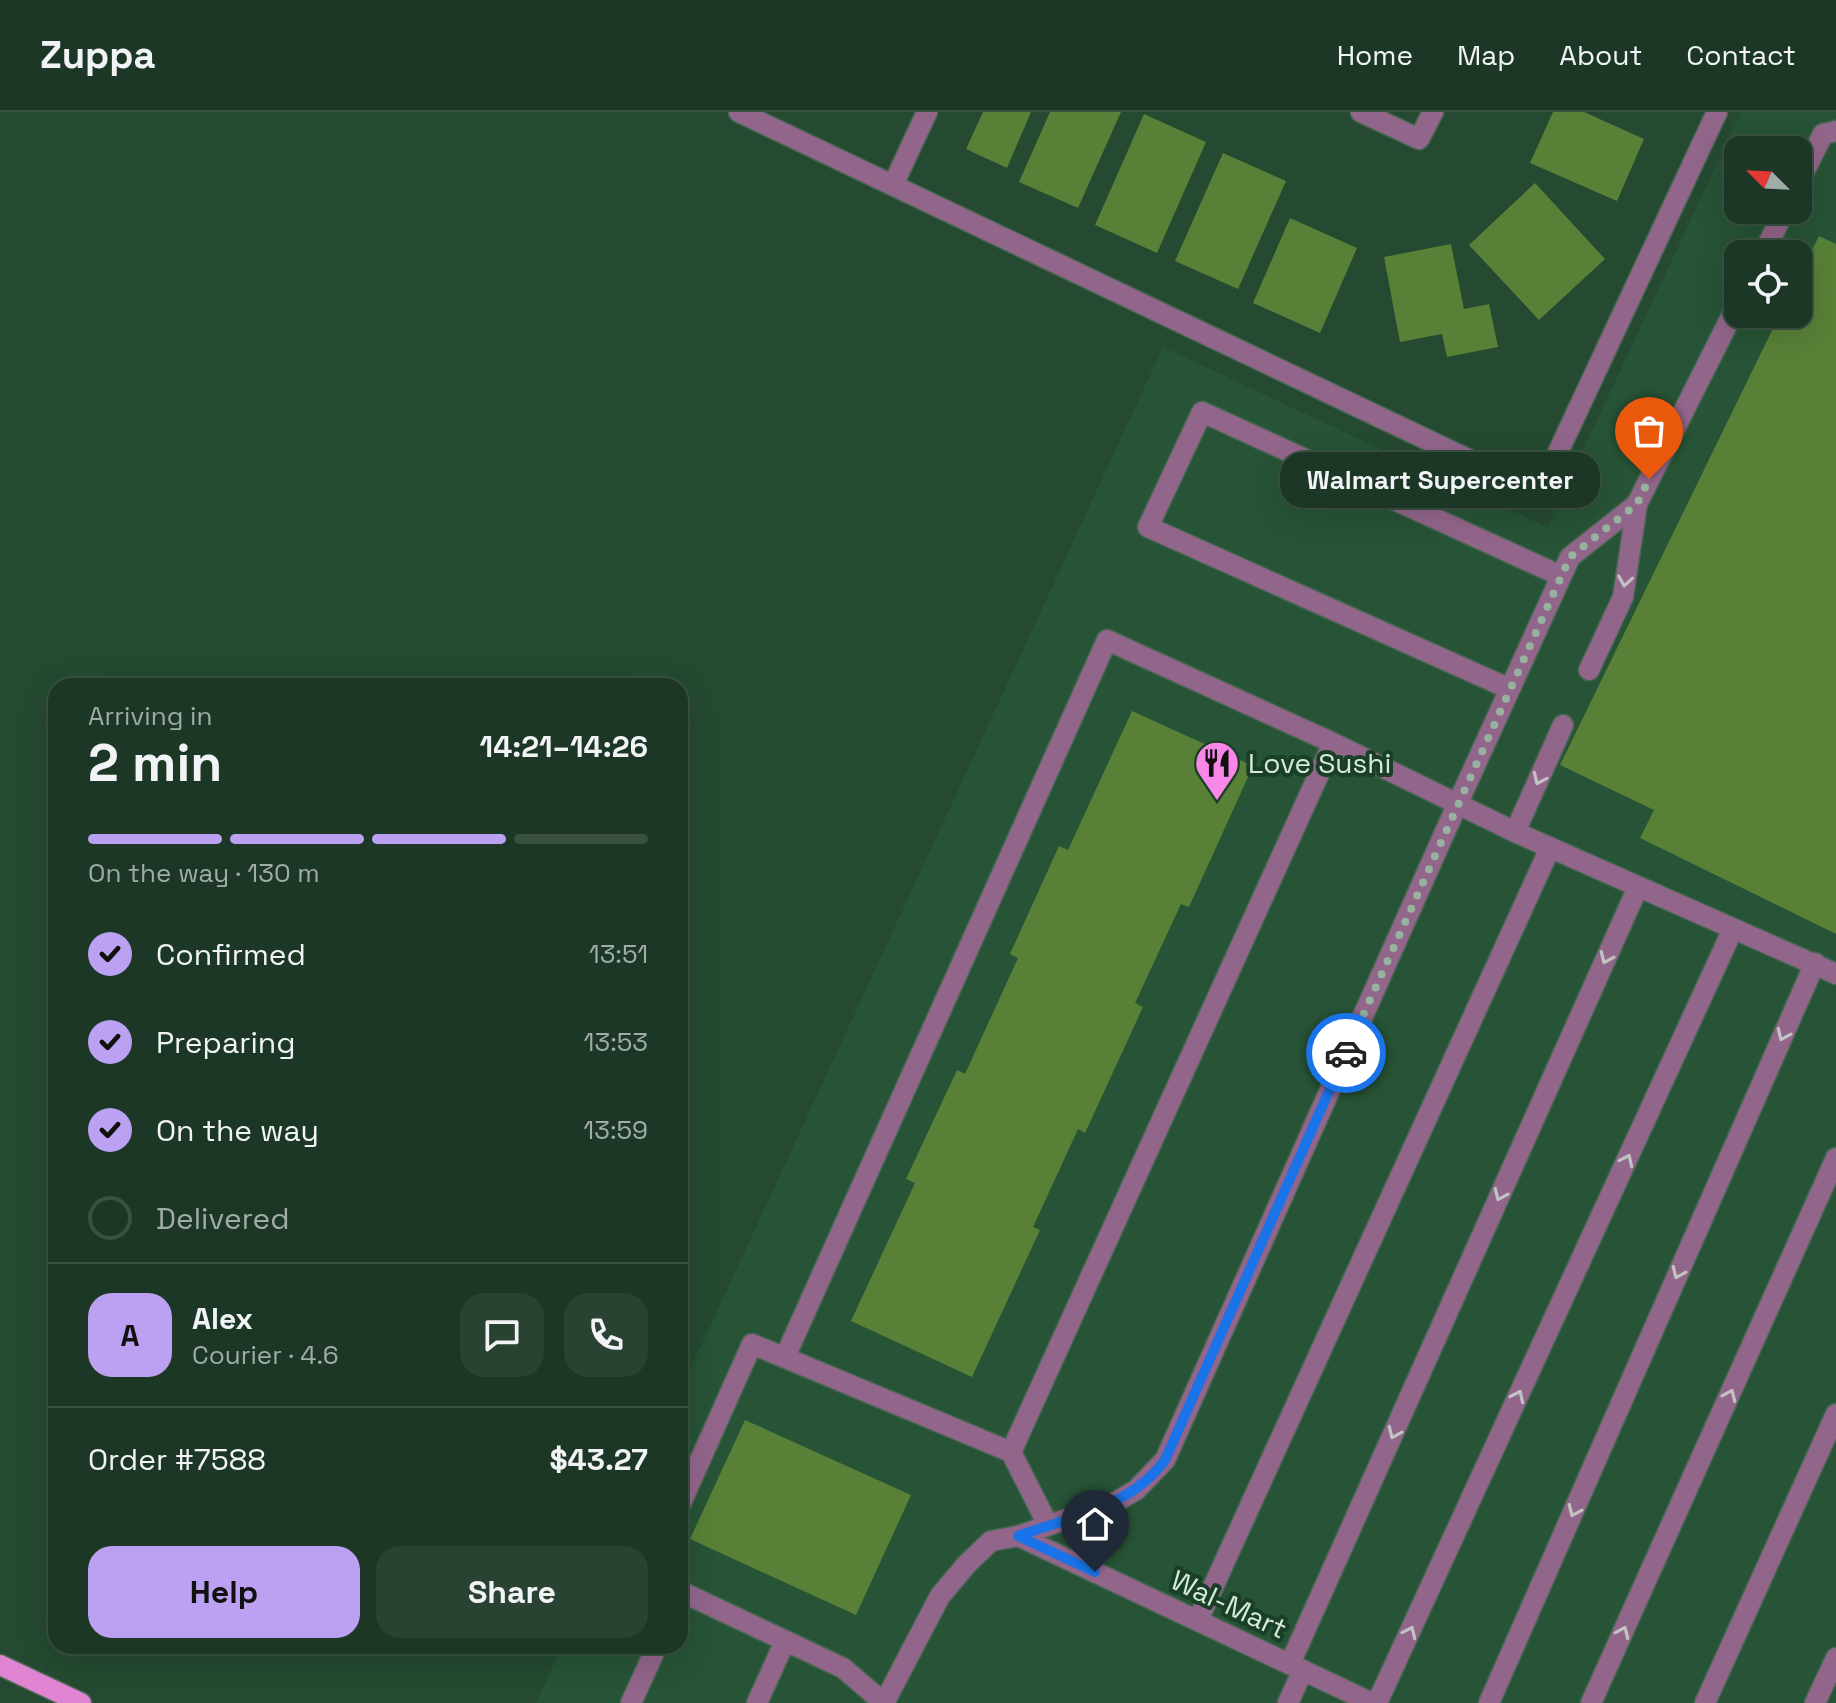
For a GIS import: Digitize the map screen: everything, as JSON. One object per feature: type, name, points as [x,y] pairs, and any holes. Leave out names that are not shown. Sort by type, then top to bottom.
[{"type":"main road","points":[[0,1665],[81,1703]]},
{"type":"street","points":[[739,112],[1539,493],[1717,112]]},
{"type":"street","points":[[893,185],[927,112]]},
{"type":"street","points":[[1361,112],[1419,139],[1433,112]]},
{"type":"street","points":[[1812,156],[1823,134],[1836,131]]},
{"type":"street","points":[[1589,670],[1623,597],[1637,504],[1725,328]]},
{"type":"street","points":[[1510,689],[1148,527],[1202,412],[1561,576]]},
{"type":"street","points":[[688,1596],[843,1668],[884,1703],[940,1596],[991,1541],[1018,1536],[1116,1502],[1136,1490],[1165,1460],[1570,557],[1637,504]]},
{"type":"street","points":[[785,1357],[1107,640],[1333,743],[1515,832],[1836,974]]},
{"type":"street","points":[[1515,832],[1563,725]]},
{"type":"street","points":[[1011,1452],[1333,743]]},
{"type":"street","points":[[1198,1620],[1550,848]]},
{"type":"street","points":[[1288,1703],[1297,1667],[1638,887]]},
{"type":"street","points":[[1375,1703],[1733,929]]},
{"type":"street","points":[[1489,1703],[1815,963]]},
{"type":"street","points":[[1591,1703],[1836,1158]]},
{"type":"street","points":[[688,1487],[752,1344],[1011,1452],[1048,1525]]},
{"type":"street","points":[[1705,1703],[1836,1414]]},
{"type":"street","name":"Wal-Mart","points":[[1018,1536],[1375,1703]]},
{"type":"street","points":[[757,1703],[785,1641]]},
{"type":"street","points":[[631,1703],[653,1654]]},
{"type":"street","points":[[1815,1703],[1836,1658]]},
{"type":"shaded area","points":[[1741,112],[1836,112],[1836,1703],[536,1703],[558,1654],[688,1654],[688,1374],[1163,347],[1547,527],[1724,148],[1724,224],[1812,224],[1812,136],[1730,136]]},
{"type":"building","points":[[983,112],[1031,112],[1007,168],[966,149]]},
{"type":"building","points":[[1050,112],[1121,112],[1078,208],[1019,182]]},
{"type":"building","points":[[1553,112],[1584,112],[1644,139],[1617,201],[1530,163]]},
{"type":"building","points":[[1144,114],[1206,142],[1157,253],[1095,225]]},
{"type":"building","points":[[1223,153],[1286,181],[1238,289],[1175,261]]},
{"type":"building","points":[[1535,183],[1605,259],[1539,320],[1469,245]]},
{"type":"building","points":[[1290,218],[1357,248],[1320,333],[1253,303]]},
{"type":"building","points":[[1819,236],[1836,244],[1836,934],[1640,838],[1654,810],[1560,765],[1773,328],[1812,328],[1812,250]]},
{"type":"building","points":[[1451,244],[1464,309],[1489,304],[1498,347],[1447,357],[1442,334],[1400,342],[1384,257]]},
{"type":"building","points":[[1132,711],[1253,766],[1189,907],[1181,904],[1135,1003],[1143,1007],[1085,1133],[1078,1129],[1033,1227],[1040,1230],[972,1377],[851,1321],[915,1183],[906,1179],[957,1070],[965,1074],[1018,958],[1010,954],[1059,846],[1068,850]]},
{"type":"building","points":[[745,1420],[911,1495],[856,1615],[690,1539]]},
{"type":"way so far","points":[[1346,1053],[1570,557],[1637,504],[1649,479]]},
{"type":"place","name":"Walmart Supercenter","points":[[1649,479]]},
{"type":"place","name":"Love Sushi","points":[[1217,802]]},
{"type":"route","points":[[1095,1572],[1018,1536],[1116,1502],[1136,1490],[1165,1460],[1346,1053]]}]
